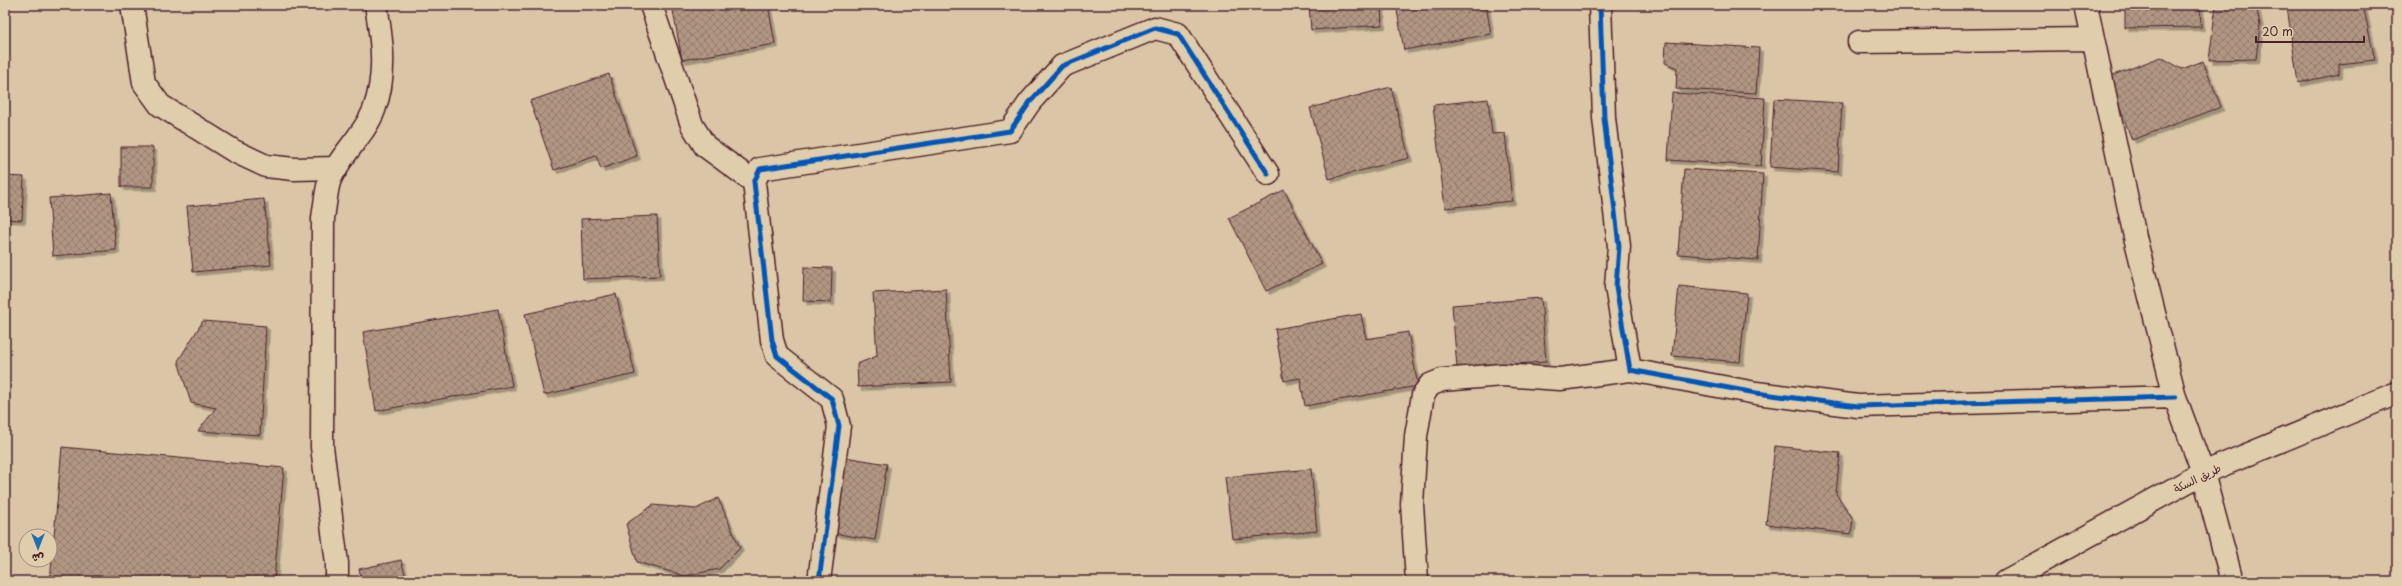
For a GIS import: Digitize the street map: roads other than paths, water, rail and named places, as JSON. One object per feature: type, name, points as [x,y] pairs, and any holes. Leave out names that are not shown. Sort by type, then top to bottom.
[{"type":"street","points":[[132,5],[144,83],[160,106],[234,151],[266,166],[294,169],[337,168]]},
{"type":"street","points":[[337,581],[337,563],[322,447],[321,398],[323,218],[330,181],[337,168],[363,131],[374,111],[380,89],[383,66],[376,5]]},
{"type":"street","points":[[652,5],[692,125],[705,146],[754,182]]},
{"type":"street","points":[[1600,5],[1604,118],[1619,246],[1616,287],[1630,370]]},
{"type":"street","points":[[2086,5],[2135,237],[2175,397],[2203,473],[2232,581]]},
{"type":"street","points":[[819,581],[839,426],[832,399],[777,356],[772,340],[754,182],[760,169],[780,164],[1010,131],[1030,102],[1062,66],[1155,28],[1178,34],[1268,174]]},
{"type":"street","points":[[1859,42],[2093,39]]},
{"type":"street","points":[[1417,581],[1412,504],[1416,436],[1423,396],[1430,385],[1442,380],[1502,375],[1560,379],[1630,370],[1756,393],[1858,406],[2175,397]]},
{"type":"street","name":"طريق السكة","points":[[2006,581],[2203,473],[2397,393]]}]
